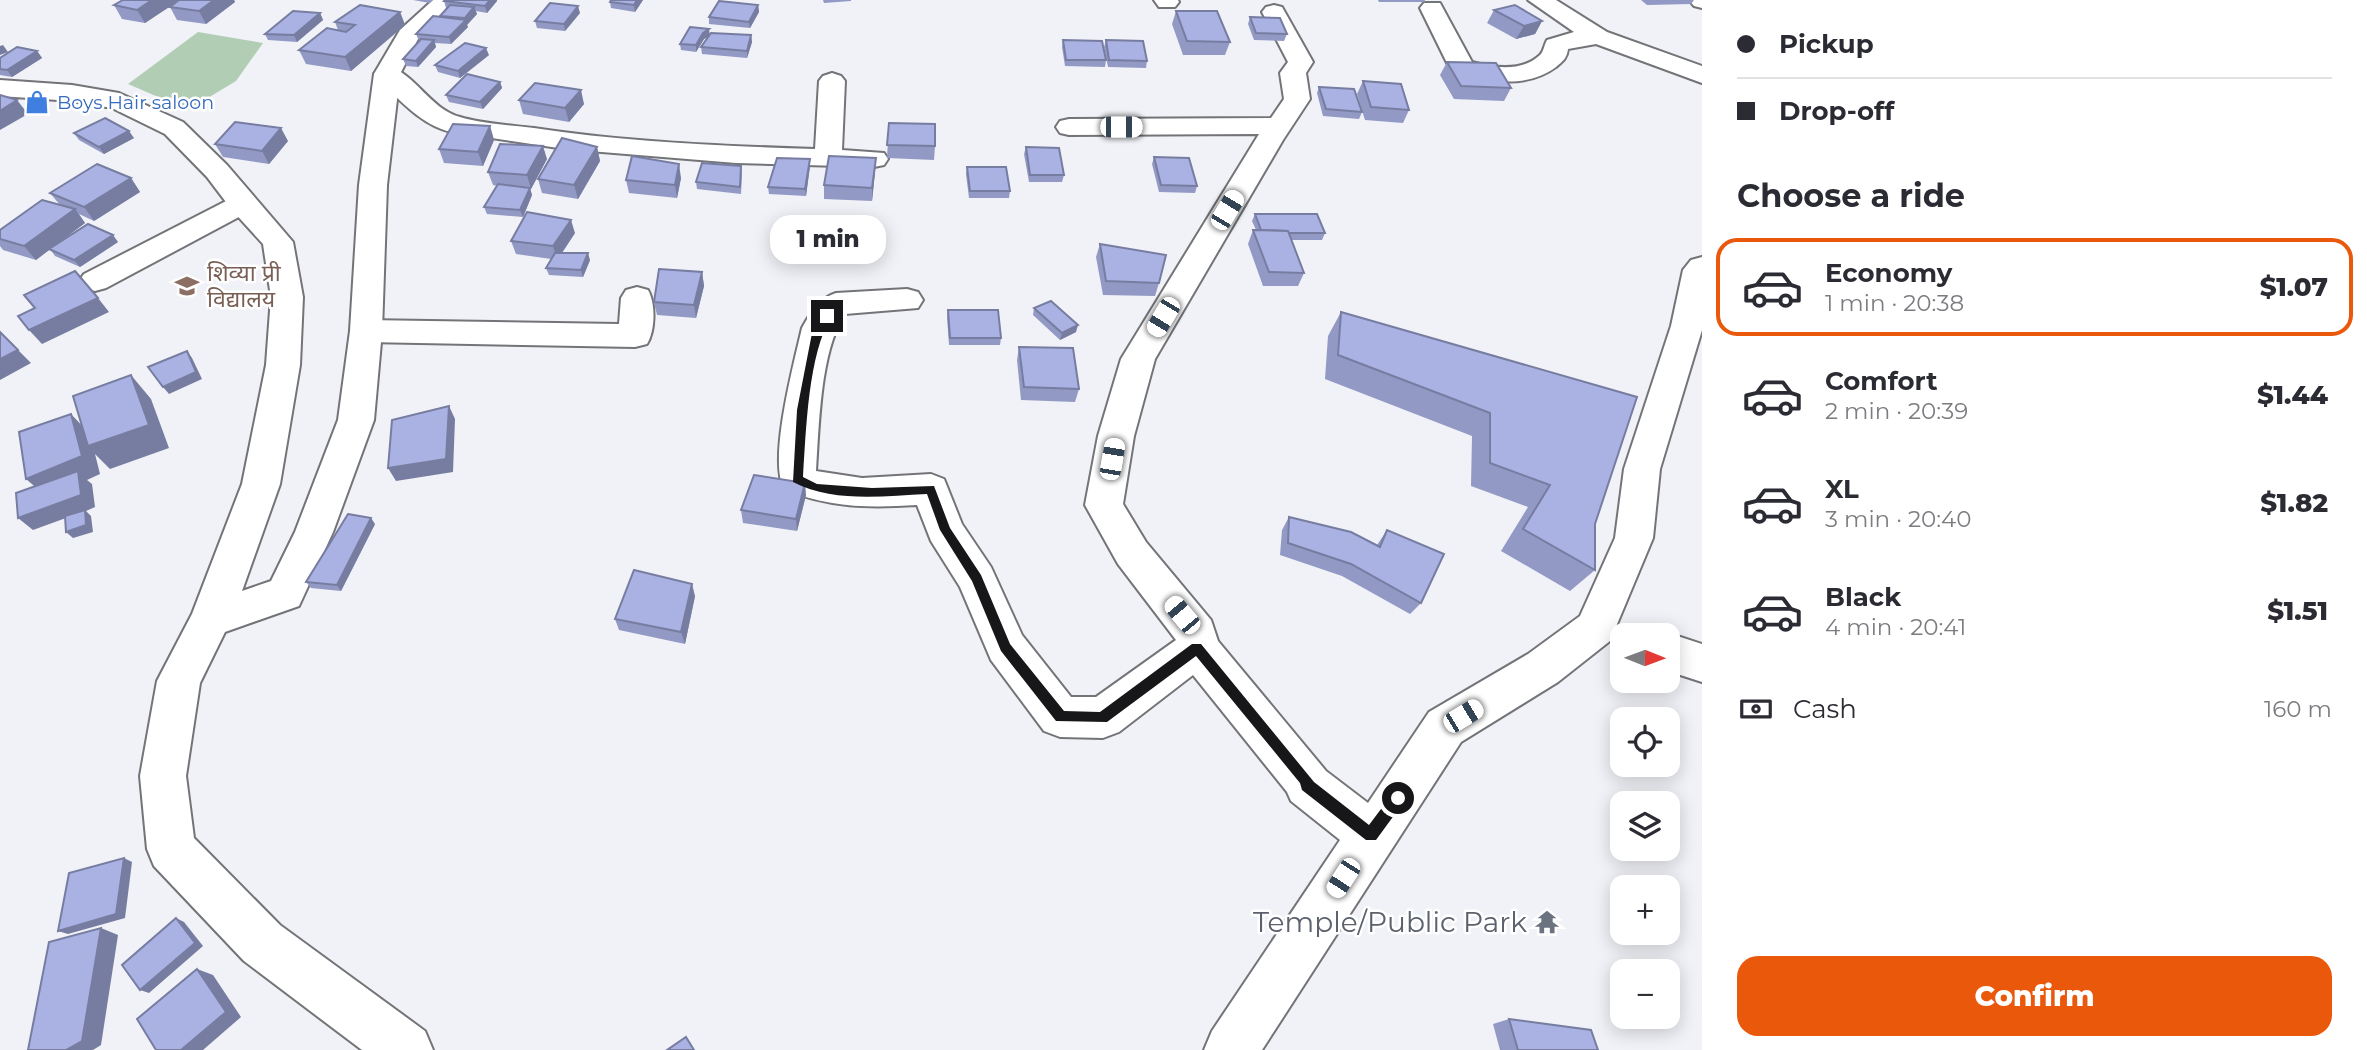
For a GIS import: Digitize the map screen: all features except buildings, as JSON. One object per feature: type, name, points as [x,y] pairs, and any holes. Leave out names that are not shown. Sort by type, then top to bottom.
[{"type":"street","points":[[211,619],[285,594],[314,532],[356,420],[366,331],[373,185],[387,74],[409,35],[447,0]]},
{"type":"street","points":[[1540,0],[1598,37],[1702,75]]},
{"type":"street","points":[[1432,8],[1462,68],[1476,71],[1529,73],[1543,66],[1555,55],[1556,46],[1570,40],[1598,37]]},
{"type":"street","points":[[1274,12],[1301,62],[1293,73],[1297,99],[1138,359],[1116,436],[1104,505],[1132,553],[1196,633],[1197,648],[1307,781],[1307,785],[1371,835]]},
{"type":"street","points":[[387,74],[422,107],[451,124],[565,141],[736,155],[874,159]]},
{"type":"street","points":[[828,158],[832,81]]},
{"type":"street","points":[[0,88],[72,93],[119,101],[174,128],[217,171],[242,204],[278,242],[287,297],[283,365],[261,484],[211,619],[179,681],[163,776],[171,849],[261,943],[406,1050]]},
{"type":"street","points":[[1069,127],[1279,125]]},
{"type":"street","points":[[95,281],[242,204]]},
{"type":"street","points":[[1231,1050],[1445,727],[1543,668],[1609,633],[1634,538],[1642,469],[1702,267]]},
{"type":"street","points":[[366,331],[635,336],[637,298]]},
{"type":"street","points":[[907,300],[836,304],[818,328],[802,410],[797,479],[816,488],[872,492],[930,489],[945,530],[977,579],[1006,647],[1060,717],[1102,718],[1197,648]]},
{"type":"street","points":[[1680,656],[1702,663]]},
{"type":"green space","points":[[198,32],[263,43],[236,81],[188,110],[128,84]]},
{"type":"place","name":"Boys Hair saloon","points":[[37,102]]},
{"type":"place","name":"शिव्या प्री विद्यालय","points":[[187,286]]},
{"type":"place","name":"Temple/Public Park","points":[[1547,922]]},
{"type":"route","points":[[827,316],[818,328],[802,410],[797,479],[816,488],[872,492],[930,489],[945,530],[977,579],[1006,647],[1060,717],[1102,718],[1197,648],[1307,781],[1307,785],[1371,835],[1398,798]]}]
